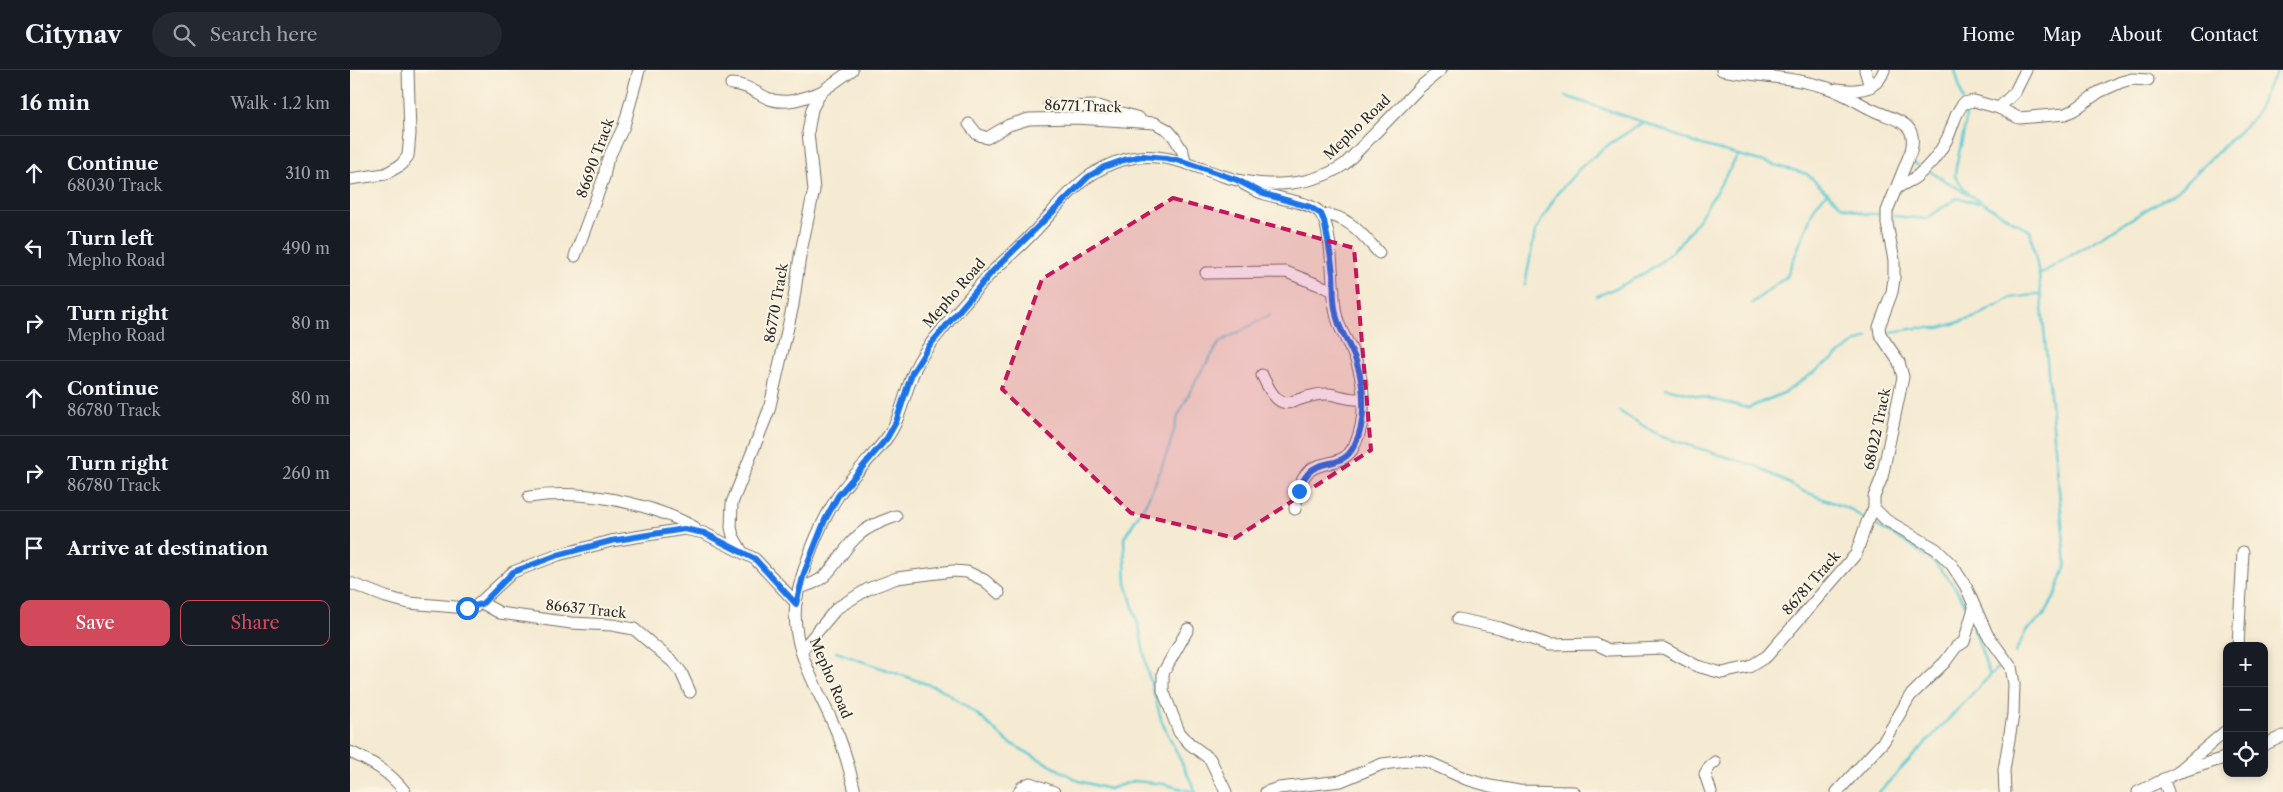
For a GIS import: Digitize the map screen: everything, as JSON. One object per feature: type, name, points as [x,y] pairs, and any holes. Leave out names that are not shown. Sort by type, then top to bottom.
[{"type":"street","points":[[350,179],[386,174],[402,165],[408,156],[408,70]]},
{"type":"street","name":"86690 Track","points":[[576,256],[604,177],[607,161],[624,126],[639,70]]},
{"type":"street","name":"86770 Track","points":[[742,552],[733,536],[731,527],[732,503],[769,410],[793,304],[800,256],[814,190],[808,132],[809,119],[815,100],[821,92],[852,70]]},
{"type":"street","name":"Mepho Road","points":[[856,792],[837,731],[801,651],[795,626],[796,604],[800,586],[825,520],[838,496],[887,438],[896,422],[912,373],[933,340],[992,272],[1030,237],[1071,192],[1088,177],[1104,167],[1142,156],[1154,156],[1185,162],[1237,180],[1252,183],[1314,180],[1332,173],[1345,164],[1415,92],[1441,70]]},
{"type":"street","name":"68022 Track","points":[[1722,70],[1792,79],[1831,89],[1871,109],[1901,120],[1908,127],[1914,142],[1887,211],[1886,224],[1894,260],[1894,279],[1892,292],[1879,327],[1880,334],[1899,362],[1903,377],[1882,477],[1874,497],[1874,508]]},
{"type":"street","points":[[1866,70],[1870,87]]},
{"type":"street","points":[[1831,89],[1860,91],[1870,87],[1881,78],[1884,70]]},
{"type":"street","points":[[1999,108],[2015,92],[2026,70]]},
{"type":"street","points":[[1896,189],[1904,182],[1914,179],[1940,151],[1964,102],[1974,101],[1999,108],[2019,118],[2065,114],[2115,84],[2132,79],[2148,80]]},
{"type":"street","points":[[731,84],[754,90],[776,101],[794,101],[821,92]]},
{"type":"street","points":[[1049,104],[1061,108],[1098,106],[1155,122],[1168,130],[1174,137],[1183,152],[1185,162]]},
{"type":"street","name":"86771 Track","points":[[969,124],[977,134],[987,138],[1008,125],[1030,119],[1077,118],[1155,122]]},
{"type":"street","points":[[1237,180],[1264,194],[1310,207],[1321,214],[1339,217],[1350,222],[1378,253]]},
{"type":"street","points":[[1294,509],[1307,472],[1313,468],[1344,458],[1354,446],[1362,424],[1362,399],[1356,361],[1338,323],[1327,232],[1321,214]]},
{"type":"street","points":[[1206,273],[1286,272],[1334,291]]},
{"type":"street","points":[[1262,375],[1271,394],[1280,402],[1328,394],[1349,400],[1362,399]]},
{"type":"street","points":[[529,497],[569,494],[638,506],[677,518],[742,552],[764,567],[796,604]]},
{"type":"street","points":[[1874,508],[1886,520],[1944,556],[1960,576],[1986,634],[2007,660],[2013,673],[2013,715],[2004,770],[2005,792]]},
{"type":"street","name":"86781 Track","points":[[1458,619],[1500,628],[1549,645],[1596,644],[1609,650],[1663,648],[1697,666],[1722,673],[1735,671],[1760,662],[1856,554],[1874,508]]},
{"type":"street","points":[[800,586],[813,584],[828,575],[860,534],[872,526],[896,516]]},
{"type":"street","points":[[350,583],[386,597],[409,603],[467,608],[482,604],[513,572],[558,555],[611,541],[676,529],[694,530],[704,533]]},
{"type":"street","points":[[2238,642],[2243,552]]},
{"type":"street","points":[[801,651],[837,608],[868,589],[897,578],[953,571],[967,572],[984,580],[1000,593]]},
{"type":"street","name":"86637 Track","points":[[482,604],[500,613],[571,623],[612,624],[634,629],[673,662],[681,672],[690,692]]},
{"type":"street","points":[[1837,792],[1884,741],[1910,696],[1945,662],[1956,647],[1964,642],[1975,607]]},
{"type":"street","points":[[1188,629],[1164,673],[1163,690],[1179,732],[1190,744],[1210,759],[1226,792]]},
{"type":"street","points":[[2177,773],[2225,732]]},
{"type":"street","points":[[2268,743],[2283,736]]},
{"type":"street","points":[[350,752],[376,764],[396,780],[405,792]]},
{"type":"street","points":[[2138,792],[2177,773],[2223,758]]},
{"type":"street","points":[[1266,792],[1279,788],[1341,781],[1382,764],[1416,760],[1490,786],[1519,791],[1574,792]]},
{"type":"street","points":[[1711,792],[1705,774],[1715,762]]},
{"type":"street","points":[[2163,779],[2168,792]]},
{"type":"street","points":[[1019,792],[1022,787],[1030,783],[1054,792]]},
{"type":"highlighted area","points":[[1173,198],[1354,248],[1371,450],[1235,538],[1131,513],[1002,389],[1042,279]]},
{"type":"waterway","points":[[1955,70],[1963,100]]},
{"type":"waterway","points":[[2015,653],[2026,631],[2044,615],[2054,598],[2066,565],[2039,275],[2177,191],[2255,116],[2270,82],[2279,70]]},
{"type":"waterway","points":[[1565,96],[1643,122],[1695,143],[1807,174],[1842,206],[1865,214],[1883,214]]},
{"type":"waterway","points":[[1965,108],[1964,132],[1955,176],[1969,195]]},
{"type":"waterway","points":[[1525,285],[1535,232],[1556,195],[1581,167],[1608,145],[1643,122]]},
{"type":"waterway","points":[[1597,296],[1641,275],[1667,256],[1691,230],[1738,155]]},
{"type":"waterway","points":[[1911,162],[1921,167]]},
{"type":"waterway","points":[[1929,171],[2030,231],[2039,274]]},
{"type":"waterway","points":[[1752,303],[1787,276],[1814,208],[1827,193]]},
{"type":"waterway","points":[[1894,216],[1926,219],[1957,198],[1978,203]]},
{"type":"waterway","points":[[1891,332],[1917,328],[1940,328],[1976,317],[2011,298],[2040,294]]},
{"type":"waterway","points":[[1196,792],[1162,722],[1147,670],[1140,631],[1126,583],[1124,538],[1146,503],[1156,481],[1169,448],[1178,416],[1197,378],[1220,342],[1270,315]]},
{"type":"waterway","points":[[1666,388],[1748,408],[1786,392],[1855,343],[1868,337]]},
{"type":"waterway","points":[[1619,411],[1662,437],[1756,466],[1803,491],[1852,510],[1865,520]]},
{"type":"waterway","points":[[1877,526],[1931,560],[1952,582],[1968,612]]},
{"type":"waterway","points":[[1973,626],[1990,676]]},
{"type":"waterway","points":[[836,652],[941,689],[978,715],[1008,742],[1079,781],[1109,789],[1134,781],[1164,784],[1194,792]]},
{"type":"waterway","points":[[1879,792],[2001,664]]},
{"type":"route","points":[[467,608],[482,604],[495,588],[513,572],[568,552],[611,541],[676,529],[694,530],[704,533],[755,559],[796,604],[804,573],[825,520],[838,496],[887,438],[896,422],[912,373],[929,346],[992,272],[1030,237],[1071,192],[1088,177],[1104,167],[1142,156],[1154,156],[1185,162],[1237,180],[1264,194],[1310,207],[1321,214],[1327,232],[1333,274],[1334,307],[1342,335],[1356,361],[1360,376],[1363,412],[1362,424],[1350,453],[1336,462],[1313,468],[1307,472],[1299,491]]}]
